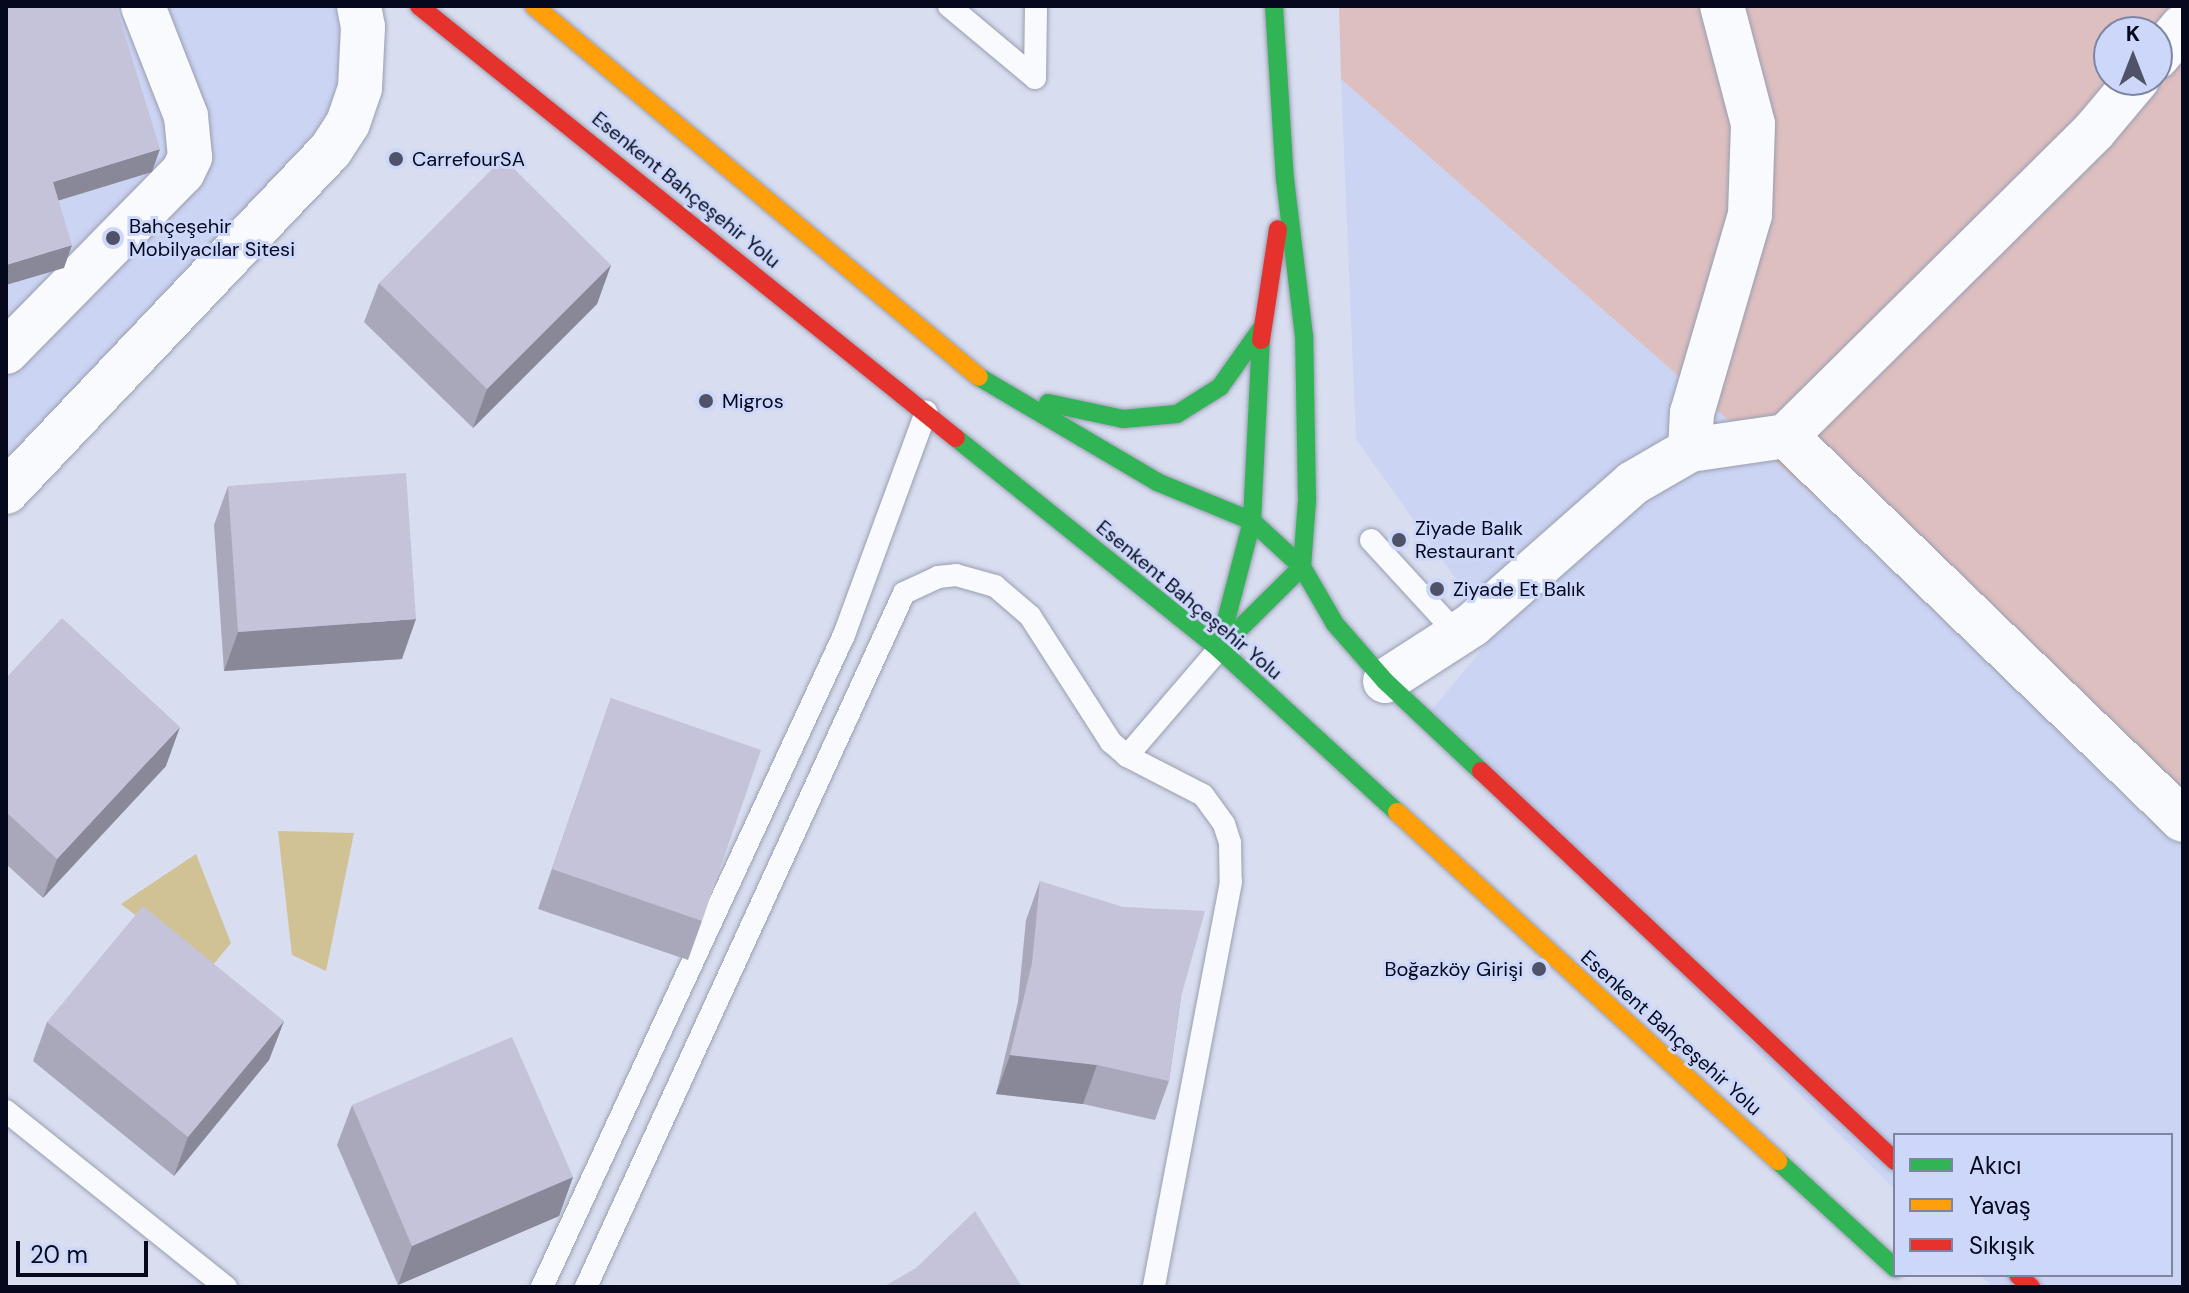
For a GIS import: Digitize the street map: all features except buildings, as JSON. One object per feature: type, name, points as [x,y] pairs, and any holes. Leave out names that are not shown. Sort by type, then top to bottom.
[{"type":"main road","name":"Esenkent Bahçeşehir Yolu","points":[[419,6],[1219,649],[1893,1266]]},
{"type":"main road","points":[[534,6],[985,382],[1157,482],[1252,521],[1302,567],[1335,624],[1385,681],[1893,1159]]},
{"type":"main road","points":[[1219,649],[1302,567],[1307,500],[1304,336],[1285,180],[1274,6]]},
{"type":"main road","points":[[1219,649],[1252,521],[1262,327],[1285,180]]},
{"type":"main road","points":[[985,382],[1075,412],[1162,417],[1192,407],[1220,387],[1262,327]]},
{"type":"street","points":[[6,352],[183,172],[190,157],[186,116],[143,6]]},
{"type":"street","points":[[6,492],[147,350],[330,151],[348,123],[360,88],[363,27],[359,6]]},
{"type":"street","points":[[1690,450],[1692,413],[1750,215],[1753,124],[1722,6]]},
{"type":"street","points":[[1385,681],[1458,635],[1633,483],[1690,450],[1786,436],[2094,131],[2124,96]]},
{"type":"street","points":[[1786,436],[2183,820]]},
{"type":"lane","points":[[949,6],[1035,78],[1036,6]]},
{"type":"lane","points":[[542,1287],[844,635],[926,412]]},
{"type":"lane","points":[[1371,540],[1458,635]]},
{"type":"lane","points":[[586,1287],[904,593],[947,576],[995,586],[1049,638],[1097,726],[1127,756],[1203,795],[1224,824],[1233,863],[1154,1287]]},
{"type":"lane","points":[[1127,756],[1219,649]]},
{"type":"lane","points":[[6,1111],[226,1287]]},
{"type":"shaded area","name":"Bahçeşehir Mobilyacılar Sitesi","points":[[6,6],[336,6],[346,51],[340,95],[302,149],[6,464]]},
{"type":"shaded area","points":[[1339,6],[2183,6],[2183,836],[2027,683],[1341,79]]},
{"type":"shaded area","points":[[1341,79],[2027,683],[2183,836],[2183,1287],[1992,1287],[1982,1277],[2173,1277],[2173,1133],[1893,1133],[1893,1188],[1424,719],[1495,634],[1356,439]]},
{"type":"shaded area","points":[[278,831],[354,833],[326,971],[292,955]]},
{"type":"shaded area","points":[[196,854],[231,943],[208,971],[121,904]]},
{"type":"traffic: fast","points":[[1274,6],[1285,180]]},
{"type":"traffic: fast","points":[[1219,649],[1302,567],[1307,500],[1304,336],[1285,180]]},
{"type":"traffic: fast","points":[[1048,403],[1123,419],[1177,414],[1220,387],[1262,328]]},
{"type":"traffic: fast","points":[[1219,647],[1252,521],[1261,340]]},
{"type":"traffic: fast","points":[[979,377],[1157,482],[1252,521],[1302,567],[1335,624],[1385,681],[1481,771]]},
{"type":"traffic: fast","points":[[956,438],[1219,649],[1397,812]]},
{"type":"traffic: fast","points":[[1778,1161],[1893,1266]]},
{"type":"traffic: slow","points":[[534,6],[979,377]]},
{"type":"traffic: slow","points":[[1397,812],[1778,1161]]},
{"type":"traffic: jam","points":[[419,6],[956,438]]},
{"type":"traffic: jam","points":[[1261,340],[1278,229]]},
{"type":"traffic: jam","points":[[1481,771],[1893,1159]]},
{"type":"traffic: jam","points":[[2020,1277],[2031,1287]]},
{"type":"place","name":"CarrefourSA","points":[[396,159]]},
{"type":"place","name":"Bahçeşehir Mobilyacılar Sitesi","points":[[113,238]]},
{"type":"place","name":"Migros","points":[[706,401]]},
{"type":"place","name":"Ziyade Balık Restaurant","points":[[1399,540]]},
{"type":"place","name":"Ziyade Et Balık","points":[[1437,589]]},
{"type":"place","name":"Boğazköy Girişi","points":[[1539,969]]}]
